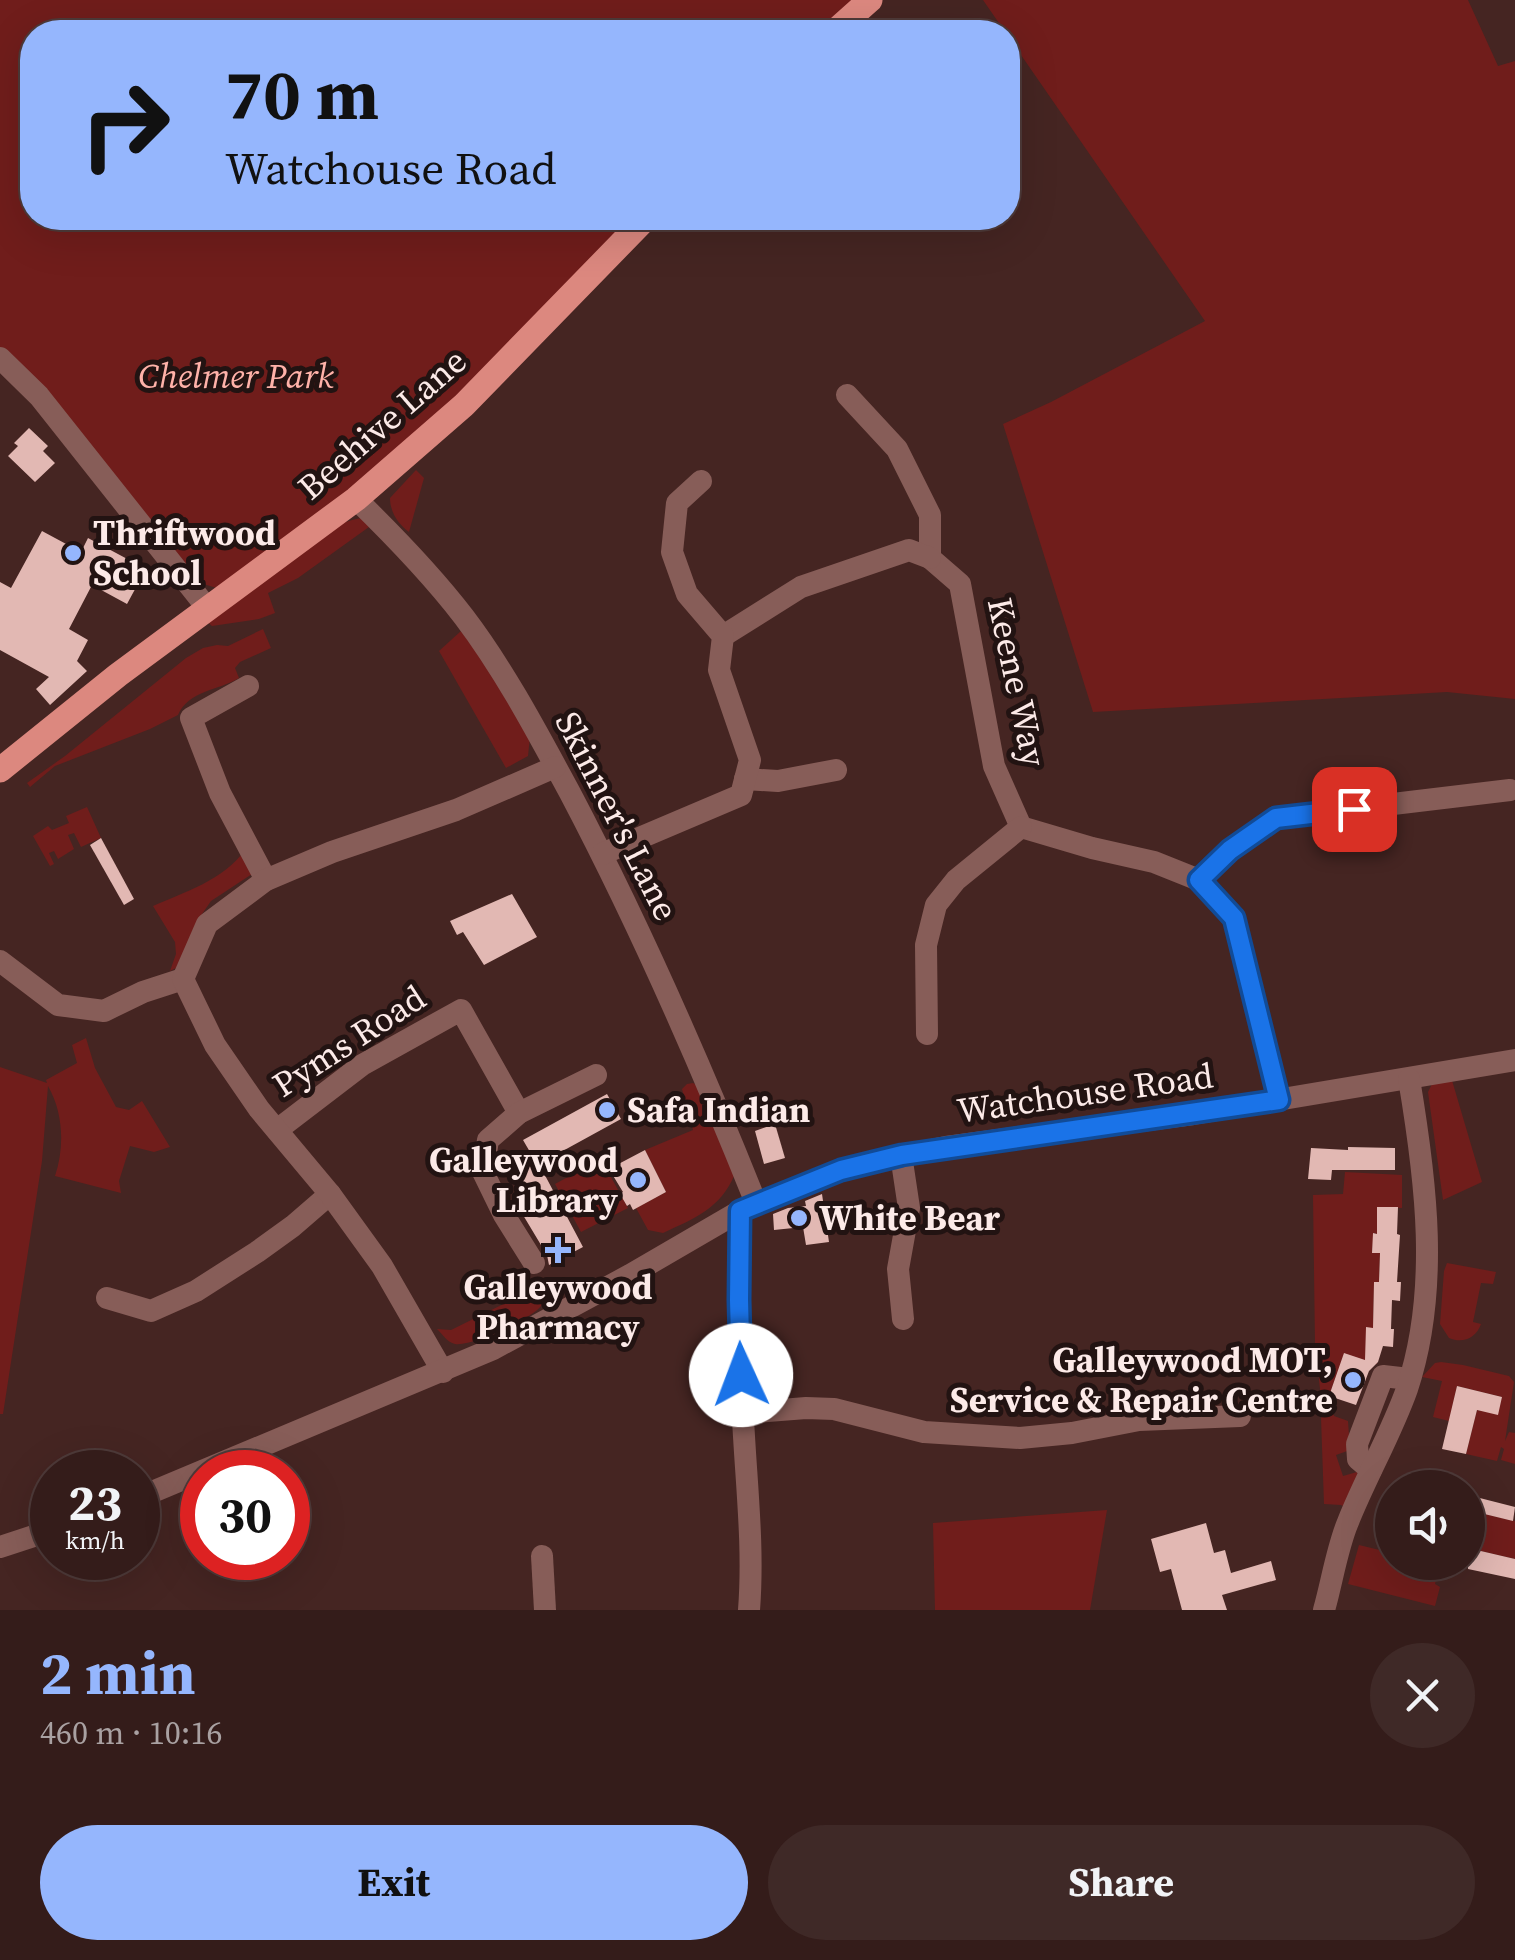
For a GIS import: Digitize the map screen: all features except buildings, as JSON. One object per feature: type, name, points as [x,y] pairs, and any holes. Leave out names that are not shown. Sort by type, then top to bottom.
[{"type":"main road","points":[[848,20],[870,0]]},
{"type":"main road","name":"Beehive Lane","points":[[0,770],[118,676],[356,499],[464,405],[634,230]]},
{"type":"street","points":[[0,358],[39,396],[208,609]]},
{"type":"street","points":[[723,636],[801,587],[909,550],[930,558],[930,515],[897,450],[847,395]]},
{"type":"street","points":[[602,854],[741,795],[750,760],[719,670],[723,636],[687,594],[672,552],[677,503],[702,481]]},
{"type":"street","name":"Skinner's Lane","points":[[356,499],[410,552],[465,618],[555,766],[602,854],[700,1065],[748,1207]]},
{"type":"street","name":"Keene Way","points":[[930,558],[960,584],[994,766],[1022,828]]},
{"type":"street","points":[[248,686],[192,718],[220,793],[266,880]]},
{"type":"street","points":[[0,960],[58,1005],[104,1011],[183,979],[207,924],[266,880],[332,852],[456,810],[555,766]]},
{"type":"street","points":[[745,780],[778,781],[836,770]]},
{"type":"street","points":[[1199,880],[1230,850],[1276,818],[1510,790]]},
{"type":"street","points":[[927,1034],[926,945],[936,905],[956,880],[1022,828],[1154,862],[1199,880],[1234,918],[1279,1100]]},
{"type":"street","name":"Pyms Road","points":[[183,979],[216,1045],[259,1109],[330,1194],[382,1266],[443,1372]]},
{"type":"street","name":"Pyms Road","points":[[277,1130],[362,1065],[461,1010],[520,1113]]},
{"type":"street","name":"Watchouse Road","points":[[160,1489],[493,1349],[748,1207],[841,1170],[902,1155],[1279,1100],[1515,1060]]},
{"type":"street","points":[[534,1263],[483,1172],[488,1140],[520,1113],[596,1075]]},
{"type":"street","points":[[1324,1610],[1346,1526],[1409,1379],[1420,1340],[1428,1255],[1425,1183],[1408,1080]]},
{"type":"street","points":[[902,1155],[910,1208],[898,1269],[903,1320]]},
{"type":"street","points":[[107,1298],[151,1311],[196,1291],[293,1226],[330,1194]]},
{"type":"street","points":[[748,1207],[739,1300],[752,1569],[749,1610]]},
{"type":"street","points":[[742,1413],[834,1409],[924,1432],[1020,1438],[1139,1420],[1240,1416]]},
{"type":"street","points":[[0,1547],[30,1537]]},
{"type":"street","points":[[542,1556],[545,1610]]},
{"type":"green space","name":"Chelmer Park","points":[[0,0],[857,0],[834,20],[20,20],[20,230],[622,230],[456,398],[371,474],[220,589],[200,583],[0,347]]},
{"type":"green space","points":[[983,0],[1468,0],[1498,66],[1515,61],[1515,699],[1447,692],[1093,712],[1003,424],[1205,321],[1020,54],[1020,20],[997,20]]},
{"type":"green space","points":[[416,470],[424,478],[409,532],[395,517],[390,498]]},
{"type":"green space","points":[[363,518],[369,527],[298,578],[268,593],[275,613],[212,626],[205,620],[303,545],[345,522]]},
{"type":"green space","points":[[263,629],[271,648],[240,662],[235,668],[239,678],[189,700],[178,715],[150,729],[55,766],[30,787],[27,783],[186,658],[203,648],[228,646]]},
{"type":"green space","points":[[461,631],[530,737],[528,756],[506,768],[439,651]]},
{"type":"green space","points":[[87,807],[101,838],[81,847],[74,833],[68,835],[74,849],[58,859],[54,851],[49,853],[54,864],[50,866],[33,836],[48,826],[52,830],[69,823],[66,816]]},
{"type":"green space","points":[[244,851],[252,874],[211,901],[176,968],[170,971],[176,954],[175,942],[153,906],[215,877]]},
{"type":"green space","points":[[86,1038],[95,1068],[116,1107],[129,1110],[142,1101],[170,1147],[154,1152],[130,1146],[119,1181],[121,1193],[55,1176],[61,1130],[48,1086],[42,1161],[0,1414],[0,1067],[47,1083],[46,1080],[77,1063],[72,1045]]},
{"type":"green space","points":[[1451,1077],[1482,1182],[1443,1200],[1428,1092],[1432,1084]]},
{"type":"green space","points":[[693,1083],[698,1086],[735,1174],[722,1196],[705,1211],[663,1233],[648,1230],[636,1208],[666,1192],[645,1150],[693,1130],[682,1089]]},
{"type":"green space","points":[[601,1159],[628,1208],[581,1232],[555,1184]]},
{"type":"green space","points":[[1345,1172],[1402,1175],[1402,1208],[1378,1207],[1377,1234],[1374,1233],[1372,1252],[1380,1253],[1379,1282],[1374,1282],[1377,1364],[1344,1354],[1329,1396],[1334,1416],[1348,1421],[1350,1450],[1336,1455],[1343,1476],[1357,1472],[1359,1481],[1349,1509],[1324,1504],[1315,1344],[1313,1195],[1343,1194]]},
{"type":"green space","points":[[1447,1263],[1496,1272],[1493,1284],[1481,1283],[1473,1322],[1481,1324],[1476,1333],[1464,1340],[1449,1338],[1440,1324]]},
{"type":"green space","points":[[544,1284],[548,1292],[541,1306],[500,1331],[455,1344],[437,1329],[451,1330]]},
{"type":"green space","points":[[1441,1362],[1509,1376],[1514,1382],[1505,1441],[1509,1432],[1515,1433],[1515,1464],[1501,1460],[1501,1447],[1497,1461],[1466,1454],[1477,1410],[1497,1414],[1502,1397],[1457,1386],[1449,1421],[1433,1417],[1442,1381],[1422,1377]]},
{"type":"green space","points":[[1107,1510],[1090,1610],[935,1610],[933,1523]]},
{"type":"green space","points":[[1485,1514],[1515,1521],[1515,1559],[1485,1552]]},
{"type":"green space","points":[[1359,1545],[1375,1549],[1375,1580],[1436,1580],[1440,1587],[1435,1606],[1348,1584]]},
{"type":"place","name":"Thriftwood School","points":[[73,553]]},
{"type":"place","name":"Safa Indian","points":[[607,1110]]},
{"type":"place","name":"Galleywood Library","points":[[638,1180]]},
{"type":"place","name":"White Bear","points":[[799,1218]]},
{"type":"place","name":"Galleywood Pharmacy","points":[[558,1250]]},
{"type":"place","name":"Galleywood MOT, Service & Repair Centre","points":[[1353,1380]]},
{"type":"route","points":[[741,1375],[740,1211],[841,1170],[902,1155],[1279,1100],[1234,918],[1199,880],[1230,850],[1276,818],[1354,809]]}]
